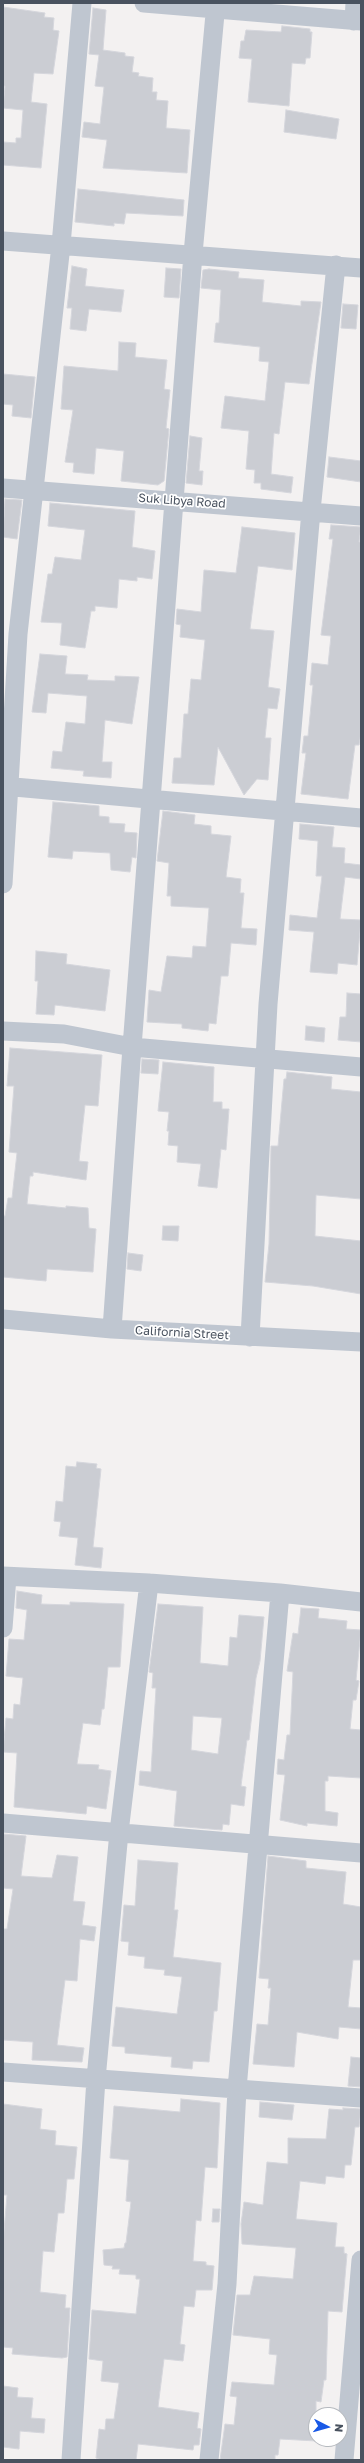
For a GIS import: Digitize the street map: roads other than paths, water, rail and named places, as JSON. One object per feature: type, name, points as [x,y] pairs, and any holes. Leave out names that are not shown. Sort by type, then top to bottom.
[{"type":"street","points":[[3,884],[6,786],[18,634],[61,245],[82,3]]},
{"type":"street","points":[[144,3],[357,15]]},
{"type":"street","points":[[112,1329],[132,1046],[193,254],[216,6]]},
{"type":"street","points":[[3,241],[193,254],[361,268]]},
{"type":"street","points":[[250,1337],[267,1058],[268,1004],[311,511],[336,265]]},
{"type":"street","name":"Suk Libya Road","points":[[3,488],[175,500],[361,516]]},
{"type":"street","points":[[6,786],[361,818]]},
{"type":"street","points":[[3,1031],[64,1034],[132,1046],[361,1067]]},
{"type":"street","name":"California Street","points":[[3,1319],[112,1329],[361,1342]]},
{"type":"street","points":[[3,1628],[5,1576],[148,1583],[280,1593],[361,1602]]},
{"type":"street","points":[[71,2460],[96,2078],[119,1832],[148,1583]]},
{"type":"street","points":[[209,2460],[227,2284],[237,2089],[280,1593]]},
{"type":"street","points":[[3,1822],[361,1853]]},
{"type":"street","points":[[3,2072],[361,2098]]},
{"type":"street","points":[[344,2460],[361,2260]]}]
